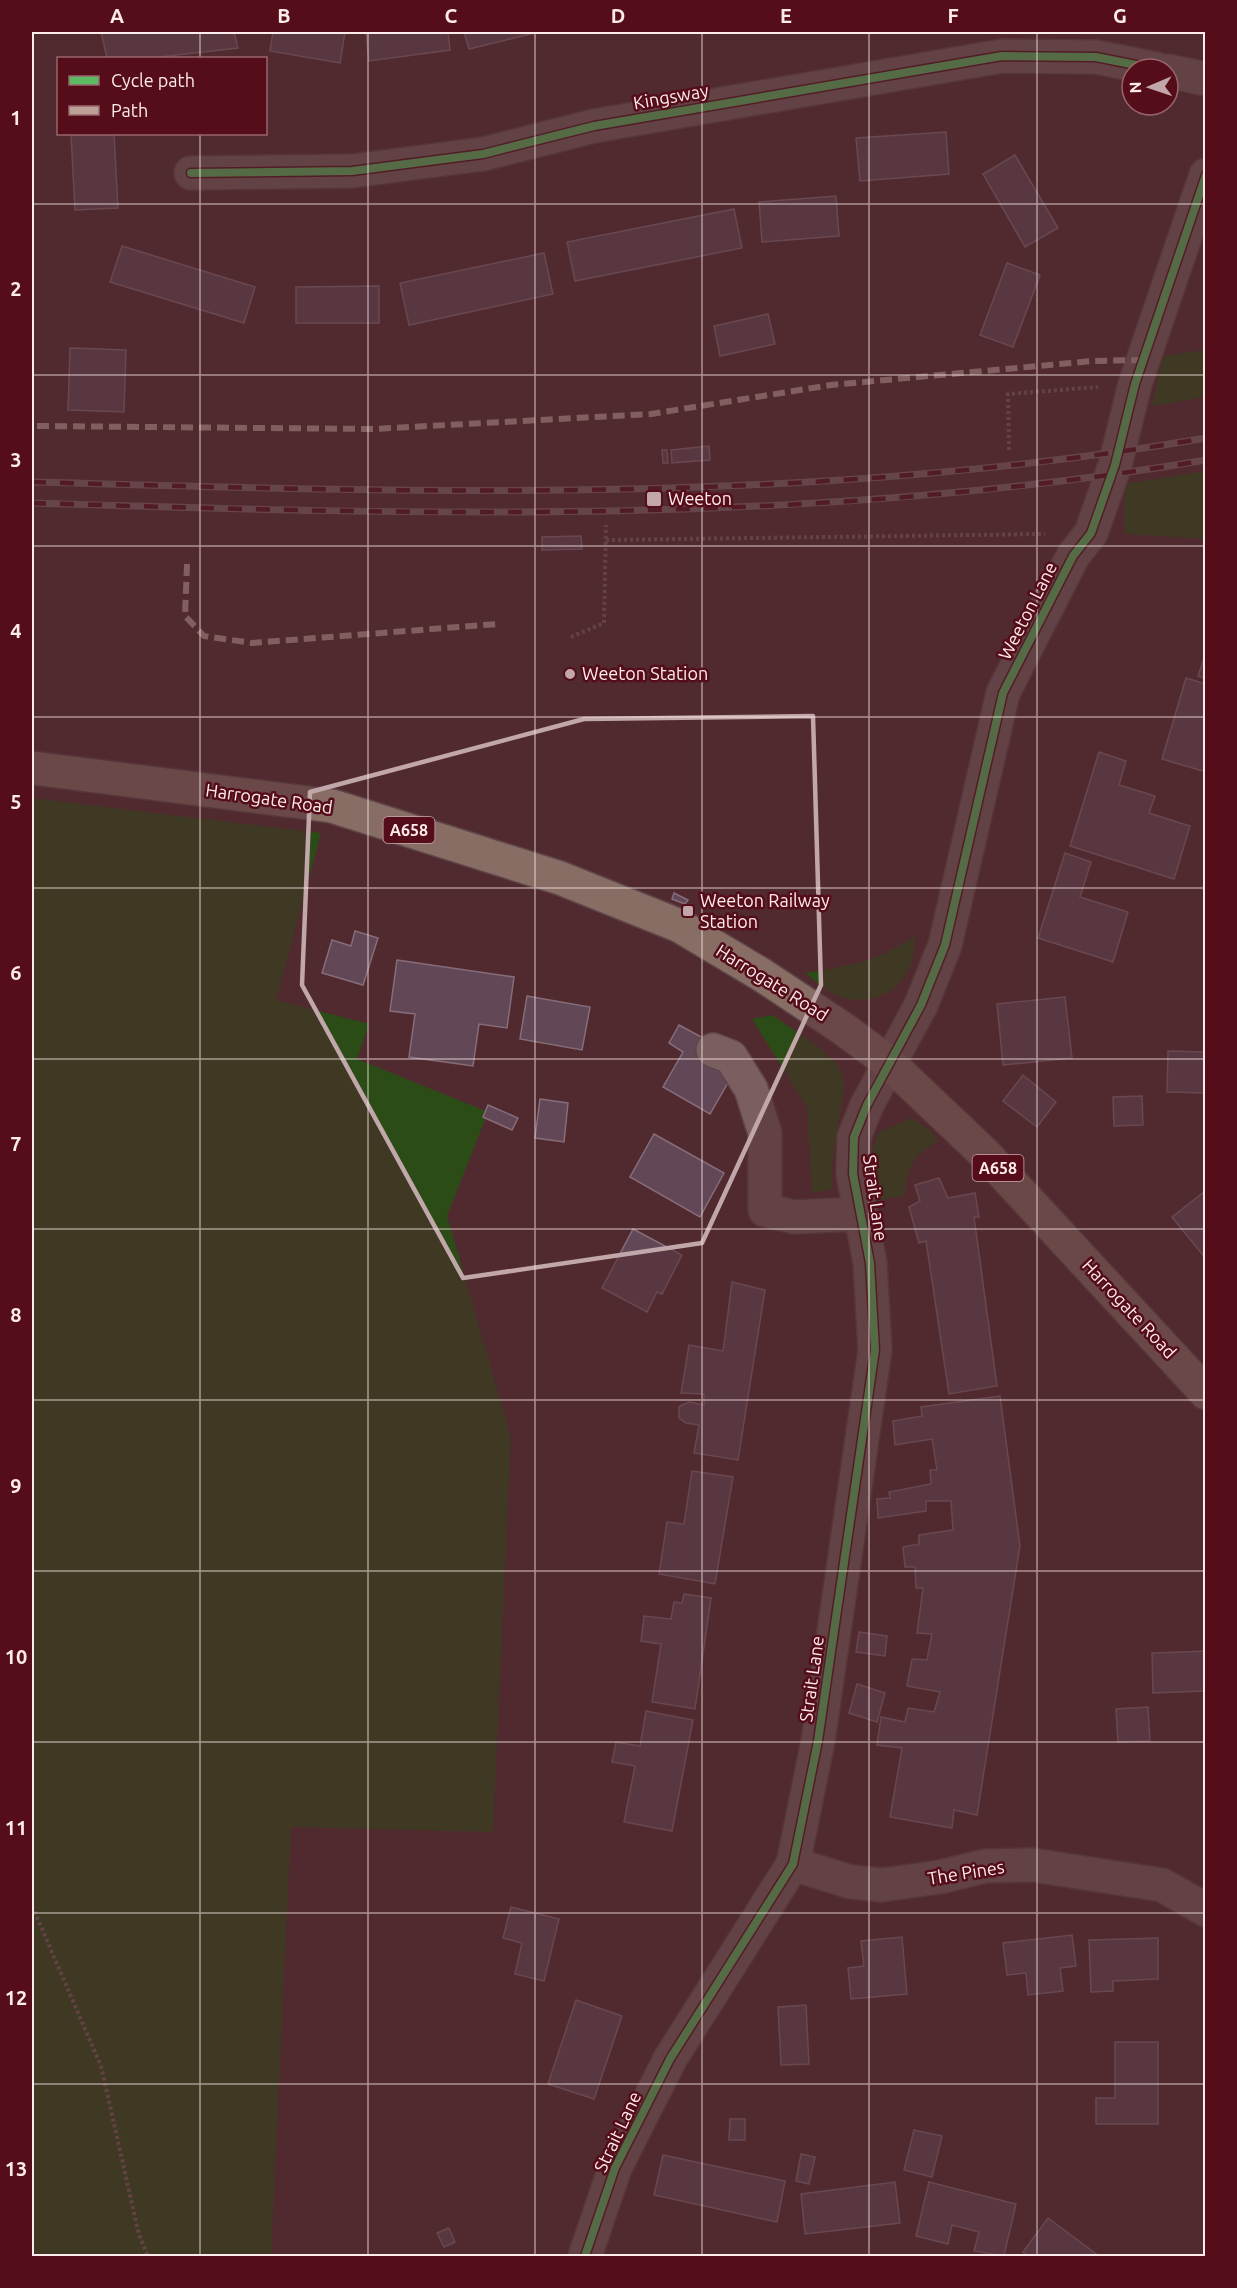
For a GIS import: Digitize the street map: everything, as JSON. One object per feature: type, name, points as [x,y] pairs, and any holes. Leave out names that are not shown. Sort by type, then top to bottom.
[{"type":"highway","name":"Harrogate Road","points":[[32,768],[332,806],[560,878],[680,926],[762,975],[845,1030],[889,1064],[985,1154],[1206,1393]]},
{"type":"street","name":"Kingsway","points":[[191,172],[352,171],[483,154],[594,126],[1002,56],[1096,57],[1120,62]]},
{"type":"street","points":[[1180,74],[1206,79]]},
{"type":"street","name":"Weeton Lane","points":[[889,1064],[921,1005],[945,945],[1004,693],[1073,556],[1091,533],[1115,465],[1135,384],[1206,175]]},
{"type":"street","points":[[713,1050],[731,1057],[751,1089],[765,1133],[765,1209],[794,1217],[859,1214]]},
{"type":"street","name":"Strait Lane","points":[[585,2256],[615,2168],[669,2059],[793,1864],[818,1741],[874,1350],[870,1263],[853,1174],[854,1137],[867,1105],[889,1064]]},
{"type":"street","name":"The Pines","points":[[793,1864],[851,1882],[882,1885],[940,1877],[985,1866],[1033,1865],[1162,1885],[1206,1910]]},
{"type":"path","points":[[1009,450],[1008,394],[1066,389]]},
{"type":"path","points":[[571,637],[604,622],[606,525]]},
{"type":"path","points":[[606,540],[1091,533]]},
{"type":"path","points":[[32,1906],[101,2066],[139,2235],[148,2256]]},
{"type":"highlighted area","points":[[813,716],[821,985],[702,1243],[463,1278],[302,985],[310,792],[584,719]]},
{"type":"green space","points":[[1205,350],[1205,397],[1152,406],[1163,356]]},
{"type":"green space","points":[[1205,471],[1205,539],[1124,534],[1124,484]]},
{"type":"green space","points":[[32,798],[321,833],[276,1000],[369,1024],[357,1059],[488,1112],[447,1216],[511,1437],[493,1832],[291,1827],[271,2256],[32,2256]]},
{"type":"green space","points":[[914,936],[914,950],[906,975],[888,992],[876,997],[863,1000],[837,996],[805,973],[862,962],[901,945]]},
{"type":"green space","points":[[772,1015],[819,1047],[838,1065],[845,1083],[832,1164],[832,1189],[812,1193],[807,1107],[752,1019]]},
{"type":"green space","points":[[911,1118],[932,1131],[937,1142],[921,1153],[912,1164],[904,1196],[869,1202],[871,1155],[878,1133]]},
{"type":"building","points":[[101,32],[234,32],[238,48],[159,57],[107,57]]},
{"type":"building","points":[[273,32],[345,32],[340,63],[270,51]]},
{"type":"building","points":[[366,32],[448,32],[450,50],[369,61]]},
{"type":"building","points":[[464,32],[539,32],[469,49]]},
{"type":"building","points":[[946,132],[949,174],[860,181],[856,138]]},
{"type":"building","points":[[71,135],[114,135],[118,208],[75,210]]},
{"type":"building","points":[[1015,155],[1058,228],[1025,247],[983,174]]},
{"type":"building","points":[[836,196],[839,236],[762,242],[759,202]]},
{"type":"building","points":[[734,209],[742,248],[575,281],[567,242]]},
{"type":"building","points":[[122,246],[255,287],[244,323],[110,282]]},
{"type":"building","points":[[544,253],[553,294],[409,325],[400,283]]},
{"type":"building","points":[[1007,263],[1040,275],[1013,347],[980,335]]},
{"type":"building","points":[[379,286],[379,323],[296,323],[296,287]]},
{"type":"building","points":[[768,314],[775,344],[720,356],[714,326]]},
{"type":"building","points":[[70,348],[126,350],[124,412],[68,410]]},
{"type":"building","points":[[709,446],[710,460],[672,463],[671,450]]},
{"type":"building","points":[[662,450],[667,450],[668,463],[663,463]]},
{"type":"building","points":[[581,536],[582,549],[542,550],[542,537]]},
{"type":"building","points":[[1206,652],[1206,679],[1198,676]]},
{"type":"building","points":[[1186,678],[1206,684],[1206,772],[1162,759]]},
{"type":"building","points":[[1099,752],[1126,761],[1119,785],[1155,796],[1149,813],[1190,826],[1174,879],[1070,846]]},
{"type":"building","points":[[1065,853],[1091,862],[1080,897],[1128,912],[1113,962],[1038,938]]},
{"type":"building","points":[[674,893],[688,900],[685,904],[672,899]]},
{"type":"building","points":[[355,931],[378,938],[363,985],[322,973],[332,940],[351,946]]},
{"type":"building","points":[[397,960],[514,977],[507,1028],[479,1024],[473,1066],[409,1057],[415,1014],[390,1011]]},
{"type":"building","points":[[527,996],[590,1007],[582,1050],[520,1039]]},
{"type":"building","points":[[1065,997],[1072,1058],[1003,1065],[997,1004]]},
{"type":"building","points":[[679,1025],[707,1040],[733,1074],[710,1114],[663,1087],[683,1052],[669,1043]]},
{"type":"building","points":[[1168,1051],[1206,1052],[1206,1093],[1167,1092]]},
{"type":"building","points":[[1023,1075],[1056,1102],[1037,1127],[1003,1101]]},
{"type":"building","points":[[1142,1096],[1143,1125],[1114,1126],[1113,1097]]},
{"type":"building","points":[[540,1099],[568,1103],[564,1142],[535,1138]]},
{"type":"building","points":[[488,1105],[518,1118],[512,1130],[483,1117]]},
{"type":"building","points":[[654,1134],[724,1173],[700,1217],[630,1177]]},
{"type":"building","points":[[939,1178],[948,1198],[975,1193],[979,1217],[974,1217],[997,1386],[949,1394],[926,1241],[919,1243],[909,1207],[920,1201],[915,1185]]},
{"type":"building","points":[[1206,1192],[1206,1259],[1172,1217]]},
{"type":"building","points":[[633,1229],[682,1255],[662,1294],[657,1292],[647,1312],[602,1288]]},
{"type":"building","points":[[732,1282],[765,1290],[738,1460],[694,1453],[699,1425],[686,1423],[679,1418],[679,1407],[684,1404],[690,1402],[704,1405],[704,1394],[681,1393],[689,1345],[723,1351]]},
{"type":"building","points":[[1000,1396],[1020,1546],[977,1815],[954,1810],[952,1828],[890,1817],[902,1748],[877,1745],[881,1717],[905,1722],[908,1708],[934,1712],[940,1692],[907,1686],[912,1659],[927,1660],[932,1634],[917,1633],[923,1588],[916,1588],[915,1567],[905,1567],[903,1547],[919,1544],[919,1535],[953,1530],[951,1501],[926,1501],[926,1511],[878,1518],[877,1499],[890,1498],[889,1492],[931,1484],[930,1470],[937,1470],[932,1439],[895,1445],[893,1421],[922,1416],[921,1407]]},
{"type":"building","points":[[692,1471],[733,1477],[715,1584],[659,1574],[667,1522],[684,1524]]},
{"type":"building","points":[[684,1594],[711,1598],[695,1709],[652,1702],[661,1644],[641,1641],[644,1616],[671,1619],[674,1602],[682,1603]]},
{"type":"building","points":[[859,1632],[887,1636],[885,1656],[856,1652]]},
{"type":"building","points":[[1206,1651],[1206,1691],[1153,1693],[1152,1653]]},
{"type":"building","points":[[857,1684],[885,1693],[877,1722],[849,1713]]},
{"type":"building","points":[[1148,1707],[1150,1741],[1118,1742],[1116,1709]]},
{"type":"building","points":[[646,1711],[693,1720],[672,1831],[624,1822],[635,1766],[612,1762],[616,1742],[640,1746]]},
{"type":"building","points":[[511,1907],[559,1919],[544,1981],[515,1974],[522,1943],[503,1938]]},
{"type":"building","points":[[1072,1935],[1076,1966],[1060,1968],[1063,1991],[1028,1995],[1026,1973],[1007,1975],[1003,1943]]},
{"type":"building","points":[[902,1937],[907,1994],[851,1999],[848,1968],[864,1966],[861,1941]]},
{"type":"building","points":[[1158,1938],[1158,1979],[1113,1981],[1113,1991],[1091,1992],[1089,1940]]},
{"type":"building","points":[[576,2000],[622,2016],[594,2099],[548,2084]]},
{"type":"building","points":[[806,2005],[809,2064],[781,2065],[778,2007]]},
{"type":"building","points":[[1115,2042],[1158,2042],[1158,2124],[1096,2124],[1096,2098],[1115,2098]]},
{"type":"building","points":[[730,2119],[745,2119],[745,2140],[729,2140]]},
{"type":"building","points":[[914,2130],[942,2136],[932,2177],[904,2170]]},
{"type":"building","points":[[801,2154],[815,2157],[809,2184],[796,2181]]},
{"type":"building","points":[[663,2155],[785,2181],[777,2222],[654,2195]]},
{"type":"building","points":[[895,2182],[900,2223],[805,2234],[801,2194]]},
{"type":"building","points":[[929,2182],[1016,2204],[1004,2256],[974,2251],[979,2232],[952,2225],[948,2244],[916,2236]]},
{"type":"building","points":[[1048,2218],[1099,2256],[1029,2256],[1023,2252]]},
{"type":"building","points":[[449,2228],[455,2242],[444,2247],[437,2233]]},
{"type":"railway","points":[[32,482],[473,491],[767,484],[914,475],[1060,460],[1206,438]]},
{"type":"railway","points":[[32,503],[326,511],[473,512],[620,511],[767,506],[914,496],[1060,481],[1206,460]]},
{"type":"marked path","points":[[37,426],[373,429],[651,414],[831,385],[1093,361],[1144,360]]},
{"type":"marked path","points":[[187,564],[185,616],[204,636],[252,643],[497,624]]},
{"type":"cycle path","points":[[191,173],[352,171],[483,154],[594,126],[1002,56],[1096,57],[1120,62]]},
{"type":"cycle path","points":[[585,2256],[615,2168],[670,2059],[793,1864],[818,1741],[875,1350],[870,1263],[853,1174],[854,1137],[867,1105],[921,1005],[945,945],[1003,693],[1073,556],[1091,533],[1115,465],[1135,384],[1206,175]]},
{"type":"place","name":"Weeton","points":[[654,499]]},
{"type":"place","name":"Weeton Station","points":[[570,674]]},
{"type":"place","name":"Weeton Railway Station","points":[[688,911]]}]
